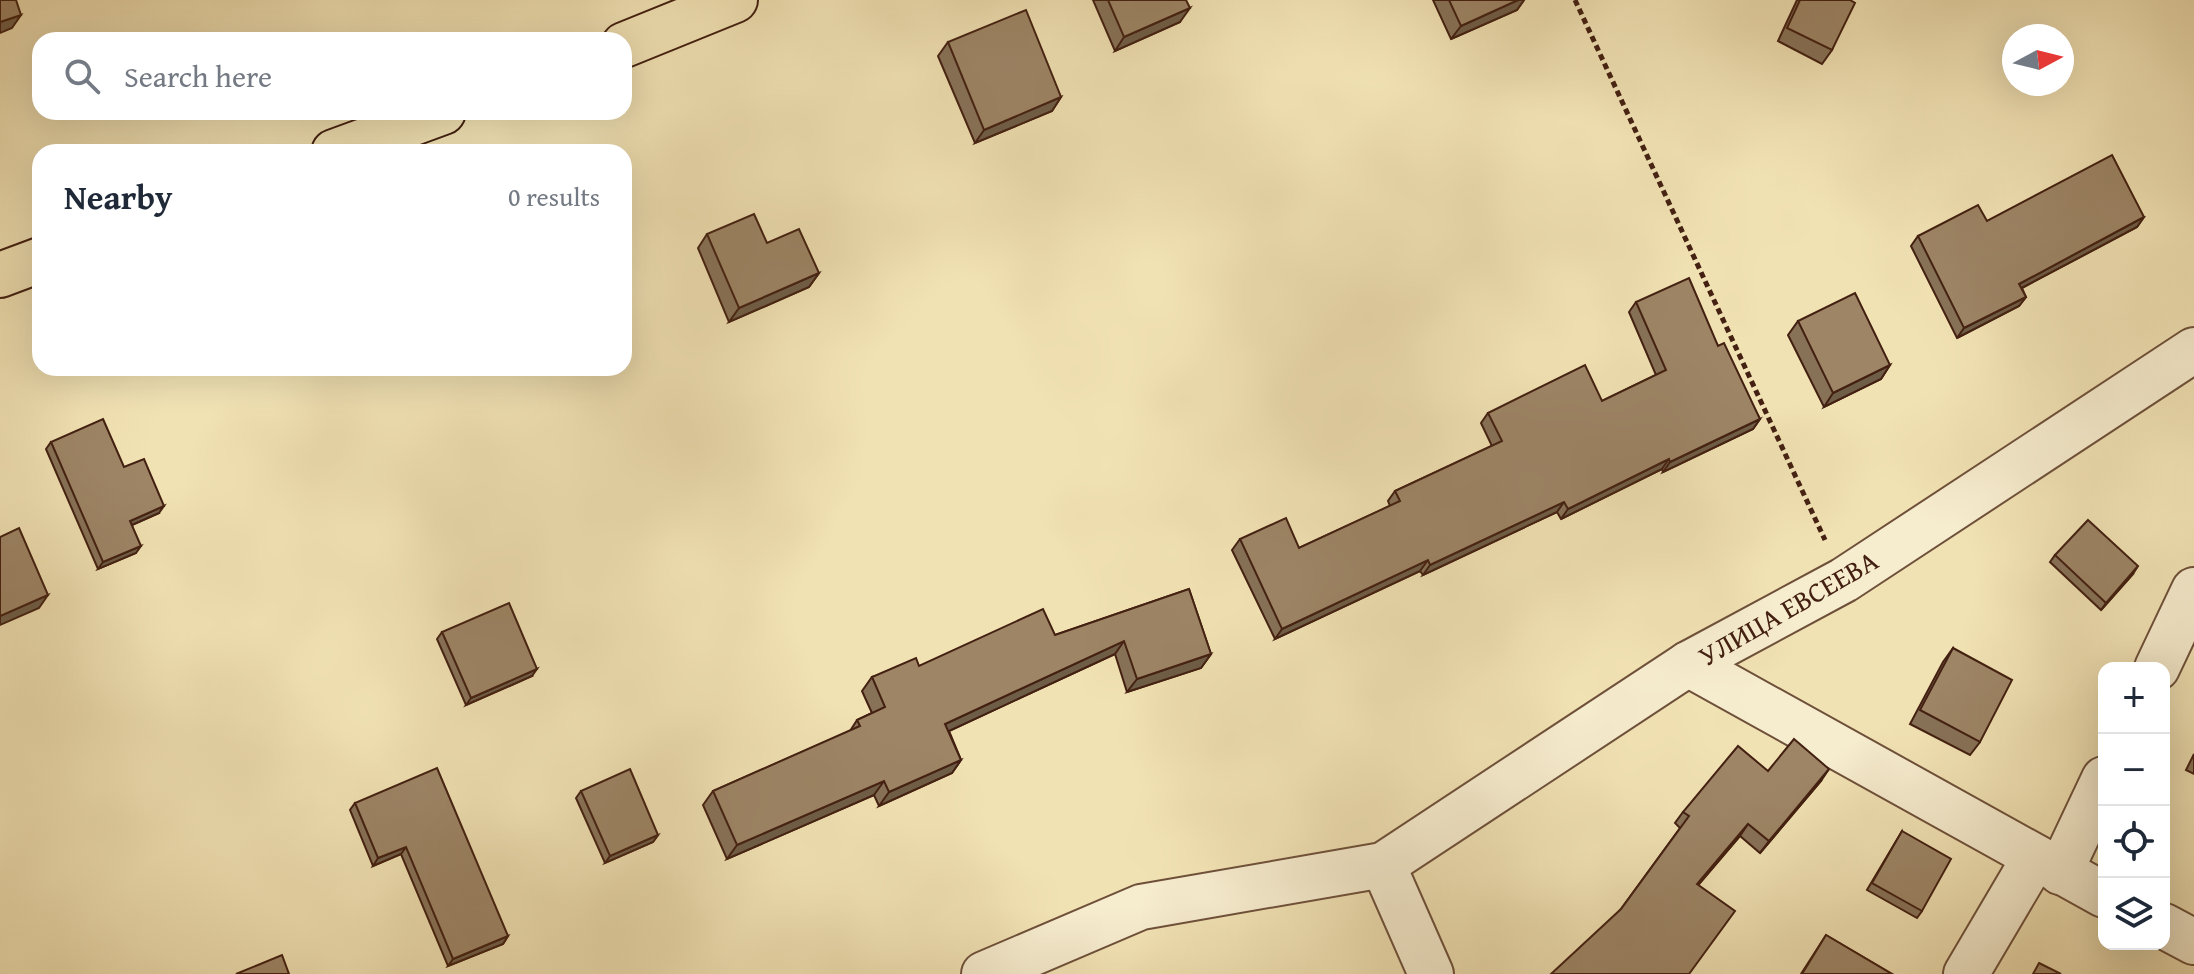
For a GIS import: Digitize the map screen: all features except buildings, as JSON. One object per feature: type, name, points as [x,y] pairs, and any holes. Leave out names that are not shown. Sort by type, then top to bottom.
[{"type":"main road","points":[[632,42],[735,0]]},
{"type":"main road","points":[[356,144],[421,120]]},
{"type":"main road","points":[[0,275],[32,263]]},
{"type":"street","name":"УЛИЦА ЕВСЕЕВА","points":[[1383,865],[1688,664],[1844,580],[2194,350]]},
{"type":"street","points":[[2160,662],[2194,590]]},
{"type":"street","points":[[1688,664],[2098,892]]},
{"type":"street","points":[[1966,974],[2047,864],[2098,788]]},
{"type":"street","points":[[984,974],[1141,907],[1383,865],[1431,974]]},
{"type":"street","points":[[2170,929],[2194,942]]},
{"type":"path","points":[[1575,0],[1844,580]]}]
